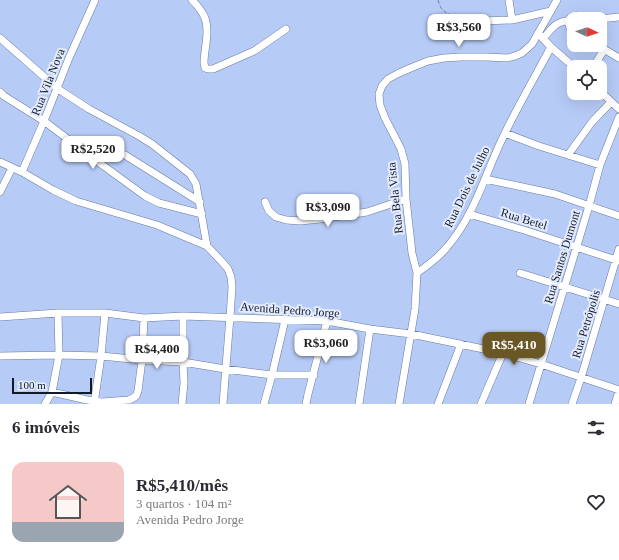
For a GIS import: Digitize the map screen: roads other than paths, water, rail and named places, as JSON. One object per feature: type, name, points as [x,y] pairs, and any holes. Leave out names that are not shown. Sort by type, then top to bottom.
[{"type":"street","name":"Rua Vila Nova","points":[[22,172],[95,0]]},
{"type":"street","points":[[192,0],[205,18],[207,31],[204,63],[205,68],[208,69],[213,69],[254,51],[286,29]]},
{"type":"street","points":[[509,0],[512,20]]},
{"type":"street","points":[[540,36],[557,0]]},
{"type":"street","points":[[480,21],[512,20],[551,11]]},
{"type":"street","points":[[607,18],[619,17]]},
{"type":"street","points":[[540,36],[556,24],[562,21],[567,21]]},
{"type":"street","points":[[540,36],[567,61]]},
{"type":"street","name":"Rua Bela Vista","points":[[417,273],[412,253],[406,199],[405,164],[401,149],[380,105],[379,94],[382,86],[388,79],[413,66],[428,61],[444,58],[507,58],[515,56],[522,53],[540,36]]},
{"type":"street","points":[[0,38],[58,89],[89,109],[152,144],[190,174],[196,184],[207,246]]},
{"type":"street","name":"Rua Dois de Julho","points":[[417,273],[426,267],[456,236],[469,214],[505,133],[551,47]]},
{"type":"street","points":[[607,52],[619,58]]},
{"type":"street","points":[[0,92],[44,121],[145,196],[159,203],[202,214]]},
{"type":"street","points":[[568,155],[592,122],[616,105],[607,97]]},
{"type":"street","name":"Rua Santos Dumont","points":[[529,404],[600,165],[619,117]]},
{"type":"street","points":[[505,133],[539,146],[600,165]]},
{"type":"street","points":[[125,156],[200,202]]},
{"type":"street","points":[[0,162],[76,201],[157,225],[207,246],[223,263],[228,269],[232,287],[223,404]]},
{"type":"street","points":[[0,192],[12,168]]},
{"type":"street","points":[[485,179],[555,194],[619,216]]},
{"type":"street","points":[[265,202],[270,211],[276,217],[286,220],[301,221],[367,212],[406,199]]},
{"type":"street","name":"Rua Betel","points":[[469,214],[576,246],[617,260]]},
{"type":"street","name":"Rua Petrópolis","points":[[572,404],[617,260],[619,249]]},
{"type":"street","points":[[399,404],[415,309],[417,273]]},
{"type":"street","points":[[520,273],[619,304]]},
{"type":"street","points":[[45,404],[52,392],[59,355],[58,313]]},
{"type":"street","name":"Avenida Pedro Jorge","points":[[0,317],[58,313],[104,313],[144,318],[183,316],[328,321],[370,329],[411,334],[503,353],[542,364],[619,391]]},
{"type":"street","points":[[94,403],[101,356],[104,313]]},
{"type":"street","points":[[182,404],[184,395],[183,316]]},
{"type":"street","points":[[52,392],[94,403],[129,400],[136,396],[142,360],[144,318]]},
{"type":"street","points":[[264,404],[285,320]]},
{"type":"street","points":[[306,404],[328,321]]},
{"type":"street","points":[[359,404],[370,329]]},
{"type":"street","points":[[438,404],[461,344]]},
{"type":"street","points":[[481,404],[503,353]]},
{"type":"street","points":[[0,356],[101,356],[183,362],[272,375],[314,375]]},
{"type":"street","points":[[615,404],[619,391]]}]
